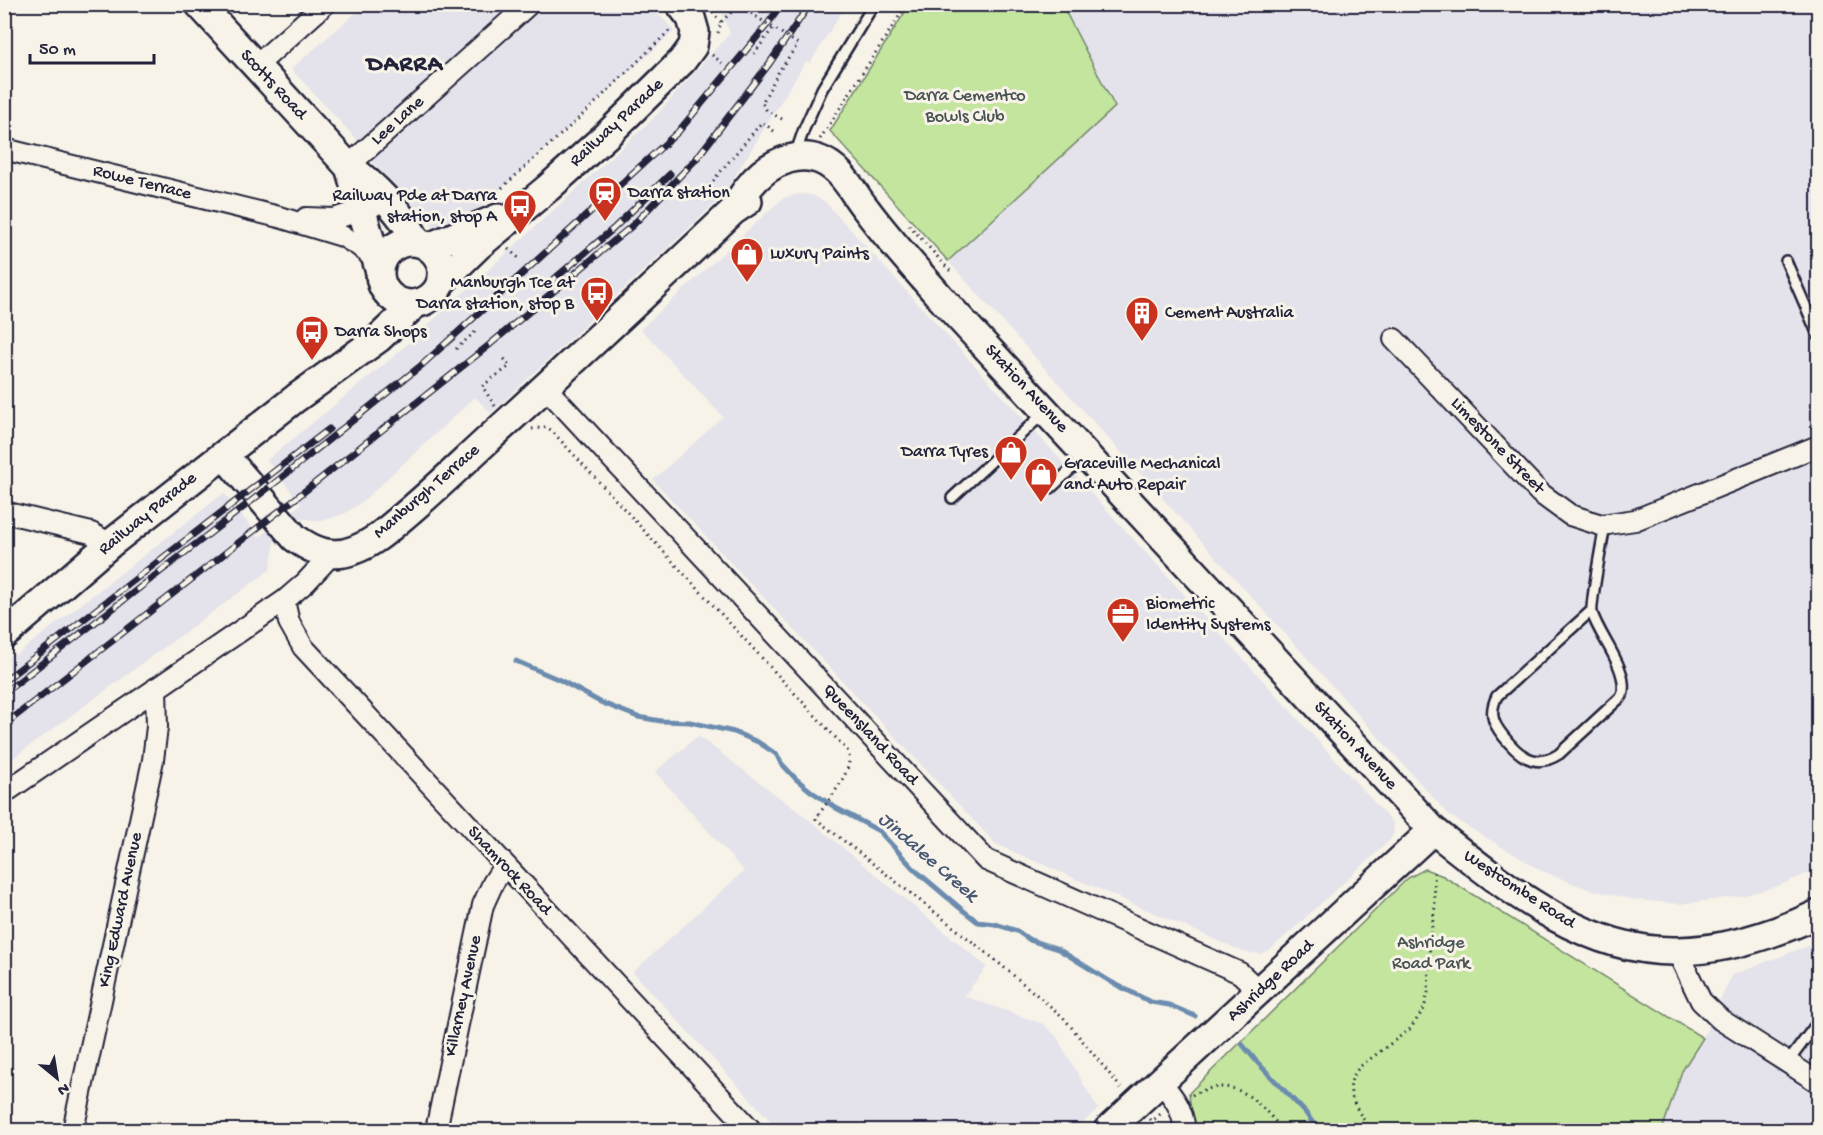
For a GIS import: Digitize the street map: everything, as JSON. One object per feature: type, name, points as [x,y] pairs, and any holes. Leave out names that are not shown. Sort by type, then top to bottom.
[{"type":"street","name":"Scotts Road","points":[[199,4],[348,166],[374,206],[409,227],[423,245]]},
{"type":"street","points":[[256,66],[325,4]]},
{"type":"street","name":"Lee Lane","points":[[348,166],[529,4]]},
{"type":"street","name":"Railway Parade","points":[[441,282],[478,246],[609,133],[682,61],[693,46],[691,28]]},
{"type":"street","name":"Rowe Terrace","points":[[4,149],[279,217],[342,236],[359,246],[378,265]]},
{"type":"street","name":"Station Avenue","points":[[788,165],[808,156],[835,169],[865,209],[940,297],[1433,830]]},
{"type":"street","name":"Manburgh Terrace","points":[[331,555],[366,545],[417,506],[733,211],[748,188],[762,174],[788,165]]},
{"type":"street","name":"Railway Parade","points":[[423,245],[527,205]]},
{"type":"street","name":"Scotts Road","points":[[374,206],[378,265]]},
{"type":"street","name":"Rowe Terrace","points":[[279,217],[334,219],[374,206]]},
{"type":"street","points":[[406,242],[423,245],[436,254],[440,262],[441,282],[432,297],[424,302],[406,304],[389,296],[383,288],[378,265],[388,251],[397,245],[406,242]]},
{"type":"street","name":"Railway Parade","points":[[296,398],[359,339],[389,296]]},
{"type":"street","name":"Railway Parade","points":[[4,635],[110,544],[296,398],[379,338],[415,304]]},
{"type":"street","name":"Limestone Street","points":[[1394,339],[1540,493],[1570,514],[1601,525],[1635,520],[1818,446]]},
{"type":"street","name":"Queensland Road","points":[[546,388],[986,860],[1240,973],[1259,991]]},
{"type":"street","points":[[4,793],[284,601],[306,582],[331,555],[316,551],[295,538],[224,455]]},
{"type":"street","points":[[4,512],[91,533],[110,544]]},
{"type":"street","name":"Shamrock Road","points":[[284,601],[289,622],[303,647],[751,1131]]},
{"type":"street","name":"King Edward Avenue","points":[[73,1131],[153,760],[157,727],[156,688]]},
{"type":"street","name":"Ashridge Road","points":[[1108,1131],[1433,830]]},
{"type":"street","name":"Westcombe Road","points":[[1433,830],[1484,870],[1547,913],[1584,932],[1634,947],[1677,951],[1709,948],[1747,940],[1796,924],[1818,914]]},
{"type":"street","name":"Killarney Avenue","points":[[436,1131],[483,905],[504,866]]},
{"type":"street","points":[[1677,951],[1701,1001],[1721,1020],[1818,1082]]},
{"type":"street","points":[[1161,1082],[1178,1103],[1185,1131]]},
{"type":"lane","points":[[788,165],[822,89],[874,4]]},
{"type":"lane","points":[[1786,261],[1818,335]]},
{"type":"lane","points":[[952,498],[1046,410]]},
{"type":"lane","points":[[1051,488],[1087,455]]},
{"type":"lane","points":[[1592,611],[1497,696],[1492,705],[1496,729],[1514,749],[1532,760],[1552,759],[1622,696],[1624,688],[1622,676],[1592,611],[1605,524]]},
{"type":"lane","points":[[1788,1062],[1818,1022]]},
{"type":"path","points":[[652,4],[691,28],[711,54],[722,63]]},
{"type":"path","points":[[749,4],[746,9],[798,44],[779,71],[762,103],[767,111],[782,119]]},
{"type":"path","points":[[820,138],[907,4]]},
{"type":"path","points":[[490,199],[588,110],[691,28],[721,22],[738,5]]},
{"type":"path","points":[[754,54],[773,28]]},
{"type":"path","points":[[693,197],[697,200],[762,122],[774,131]]},
{"type":"path","points":[[456,349],[475,332]]},
{"type":"path","points":[[497,409],[482,386],[510,366],[502,356]]},
{"type":"path","points":[[528,432],[546,427],[551,430],[847,750],[850,761],[840,783],[816,819],[988,954],[1063,1017],[1121,1089]]},
{"type":"path","points":[[1370,1131],[1350,1097],[1351,1080],[1362,1065],[1410,1029],[1424,1009],[1428,992],[1430,938],[1435,907],[1434,870]]},
{"type":"path","points":[[1189,1096],[1207,1088],[1232,1087],[1257,1101],[1283,1131]]},
{"type":"shaded area","points":[[365,5],[515,5],[360,143],[291,69]]},
{"type":"shaded area","points":[[541,5],[650,5],[674,31],[490,199],[461,221],[451,225],[431,225],[368,157]]},
{"type":"shaded area","points":[[733,5],[846,5],[810,63],[806,61],[722,197],[491,413],[475,397],[363,501],[344,514],[321,521],[299,518],[290,513],[301,504],[267,460],[392,358],[653,119],[730,33],[722,14]]},
{"type":"shaded area","points":[[1062,5],[1818,5],[1818,869],[1778,886],[1742,896],[1680,904],[1630,899],[1585,888],[1542,871],[1450,816],[948,261],[1114,107]]},
{"type":"shaded area","points":[[799,194],[812,195],[825,202],[1393,823],[1394,833],[1388,842],[1272,948],[1261,954],[1244,952],[996,844],[653,480],[723,417],[641,329],[783,198]]},
{"type":"shaded area","points":[[224,493],[259,537],[272,527],[276,533],[270,570],[5,764],[5,660],[13,652],[16,655]]},
{"type":"shaded area","points":[[698,736],[812,822],[987,967],[964,996],[1043,1024],[1056,1036],[1098,1109],[1074,1130],[779,1130],[633,972],[744,871],[655,772]]},
{"type":"shaded area","points":[[1818,942],[1818,1130],[1662,1130],[1682,1071],[1703,1038],[1732,975]]},
{"type":"green space","name":"Darra Cementco Bowls Club","points":[[910,4],[1062,5],[1115,107],[948,261],[830,131]]},
{"type":"green space","name":"Ashridge Road Park","points":[[1425,869],[1443,876],[1703,1038],[1682,1071],[1662,1130],[1193,1130],[1189,1093],[1408,878]]},
{"type":"waterway","name":"Jindalee Creek","points":[[516,661],[560,680],[600,702],[638,717],[690,722],[734,732],[758,742],[776,754],[796,779],[812,792],[879,831],[915,870],[978,922],[995,924],[1017,931],[1030,940],[1058,949],[1111,982],[1151,1002],[1169,1005],[1195,1016]]},
{"type":"waterway","name":"Jindalee Creek","points":[[1242,1044],[1305,1112],[1318,1130]]},
{"type":"railway","points":[[4,693],[281,478],[423,364],[678,132],[782,4]]},
{"type":"railway","points":[[4,725],[488,346],[633,225],[696,159],[769,64],[810,4]]},
{"type":"railway","points":[[546,286],[613,229],[670,174]]},
{"type":"railway","points":[[4,681],[329,429]]},
{"type":"place","name":"Darra station","points":[[605,222]]},
{"type":"place","name":"Railway Pde at Darra station, stop A","points":[[520,235]]},
{"type":"place","name":"Luxury Paints","points":[[747,283]]},
{"type":"place","name":"Manburgh Tce at Darra station, stop B","points":[[597,322]]},
{"type":"place","name":"Cement Australia","points":[[1142,342]]},
{"type":"place","name":"Darra Shops","points":[[312,361]]},
{"type":"place","name":"Darra Tyres","points":[[1011,481]]},
{"type":"place","name":"Graceville Mechanical and Auto Repair","points":[[1041,503]]},
{"type":"place","name":"Biometric Identity Systems","points":[[1123,643]]},
{"type":"district","name":"DARRA","points":[[405,65]]}]
